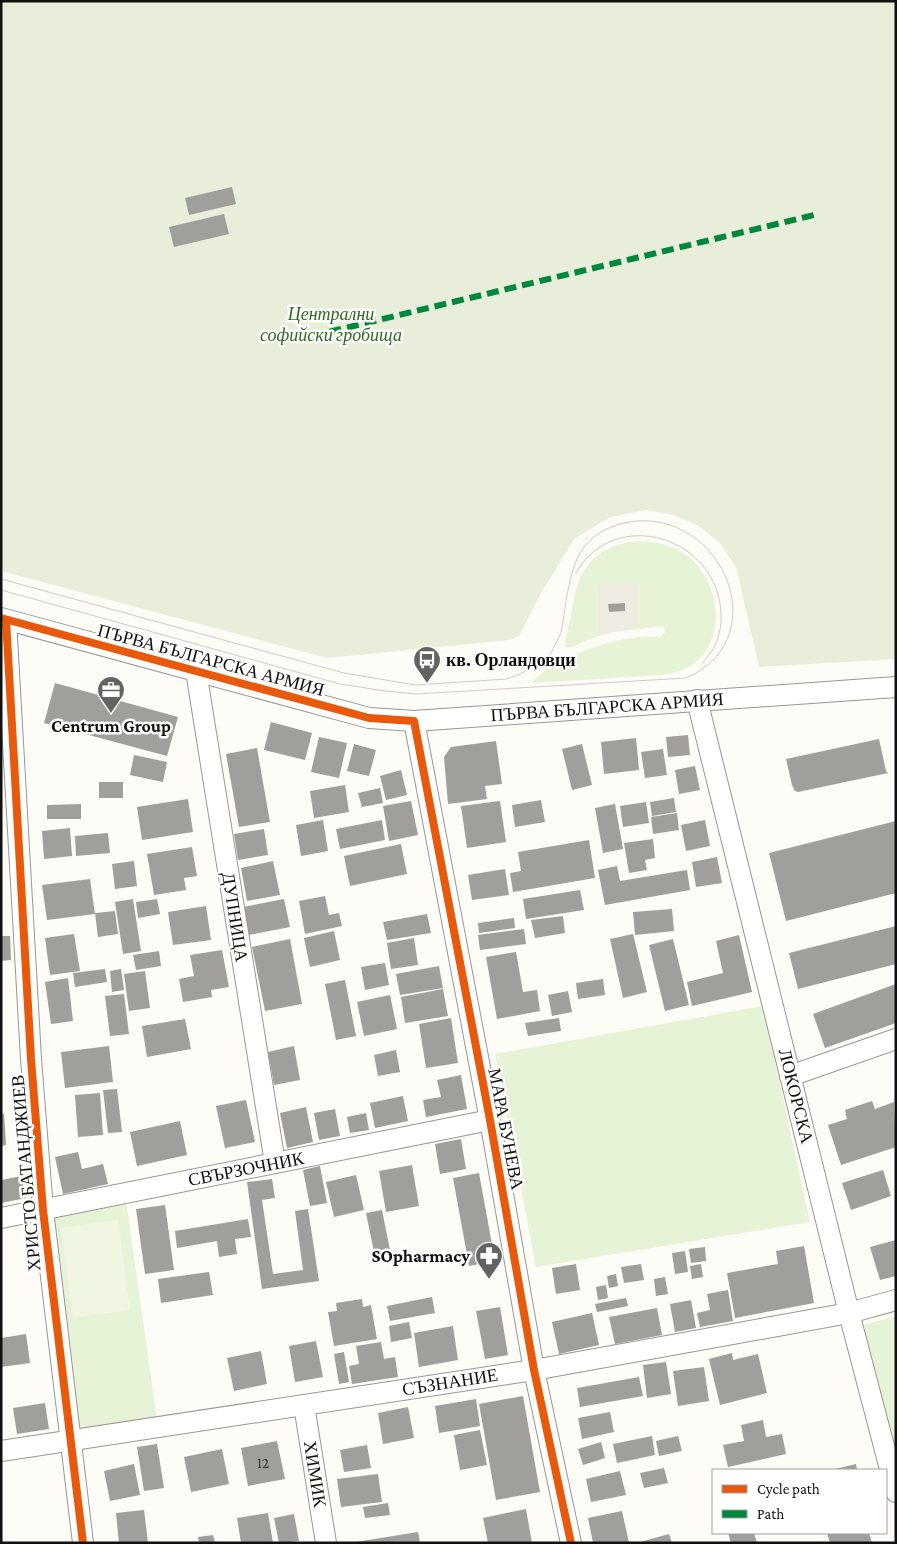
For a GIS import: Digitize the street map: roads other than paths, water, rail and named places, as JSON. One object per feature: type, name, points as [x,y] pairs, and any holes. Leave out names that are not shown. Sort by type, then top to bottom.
[{"type":"street","name":"ПЪРВА БЪЛГАРСКА АРМИЯ","points":[[4,619],[369,718],[414,721],[896,687]]},
{"type":"street","name":"ХРИСТО БАТАНДЖИЕВ","points":[[4,619],[31,1059],[43,1210],[83,1543]]},
{"type":"street","name":"ДУПНИЦА","points":[[196,671],[275,1163]]},
{"type":"street","name":"ЛОКОРСКА","points":[[697,700],[849,1313],[896,1492]]},
{"type":"street","name":"МАРА БУНЕВА","points":[[414,721],[490,1120],[534,1370],[571,1543]]},
{"type":"street","points":[[790,1076],[896,1039]]},
{"type":"street","name":"СВЪРЗОЧНИК","points":[[1,1218],[490,1120]]},
{"type":"street","name":"СЪЗНАНИЕ","points":[[1,1451],[534,1370],[849,1313],[896,1300]]},
{"type":"street","name":"ХИМИК","points":[[304,1405],[326,1543]]},
{"type":"tram line","points":[[1,579],[344,673],[415,685],[507,679],[541,662],[551,653],[561,633],[571,575],[580,553],[589,541],[607,529],[620,524],[654,521],[684,531],[708,550],[725,576],[733,604],[730,633],[715,658],[686,678],[416,694],[340,684],[1,590]]},
{"type":"tram line","points":[[576,573],[593,552],[615,540],[638,536],[662,539],[685,549],[703,566],[716,588],[721,614],[717,640],[711,652],[702,663]]},
{"type":"place","name":"кв. Орландовци","points":[[427,684]]},
{"type":"place","name":"Centrum Group","points":[[111,714]]},
{"type":"place","name":"SOpharmacy","points":[[489,1280]]},
{"type":"park label","name":"Централни софийски гробища","points":[[331,324]]}]
